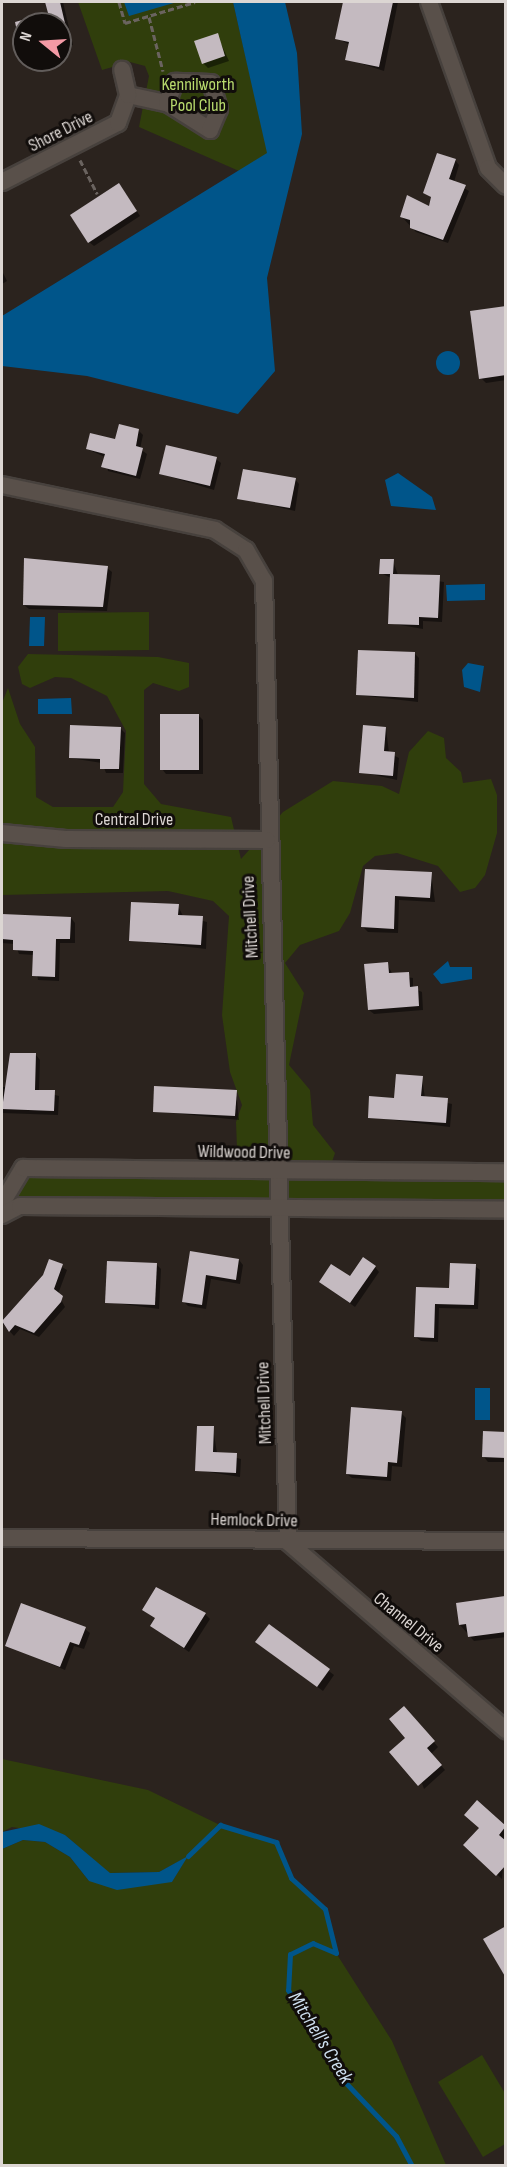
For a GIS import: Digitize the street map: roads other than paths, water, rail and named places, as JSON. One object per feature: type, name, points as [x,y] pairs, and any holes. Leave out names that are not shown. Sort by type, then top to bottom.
[{"type":"street","points":[[429,2],[488,168],[506,186]]},
{"type":"street","points":[[122,70],[128,95],[165,103]]},
{"type":"street","name":"Shore Drive","points":[[2,182],[74,148],[118,123],[128,95]]},
{"type":"street","name":"Mitchell Drive","points":[[2,485],[215,530],[246,550],[264,581],[267,840],[279,1173],[288,1542]]},
{"type":"street","name":"Central Drive","points":[[2,832],[66,839],[267,840]]},
{"type":"street","name":"Wildwood Drive","points":[[2,1203],[23,1168],[279,1173],[506,1172]]},
{"type":"street","points":[[2,1215],[21,1206],[506,1209]]},
{"type":"street","name":"Hemlock Drive","points":[[2,1538],[288,1542],[506,1541]]},
{"type":"street","name":"Channel Drive","points":[[288,1542],[506,1730]]},
{"type":"water","points":[[124,2],[177,2],[129,16]]},
{"type":"water","points":[[233,2],[285,2],[297,53],[302,134],[267,278],[275,371],[238,414],[87,376],[2,366],[2,316],[267,153]]},
{"type":"water","points":[[448,351],[457,354],[460,363],[457,372],[448,375],[439,372],[436,363],[439,354]]},
{"type":"water","points":[[398,473],[432,497],[436,510],[391,506],[385,480]]},
{"type":"water","points":[[485,584],[485,600],[447,601],[446,585]]},
{"type":"water","points":[[30,617],[45,617],[44,646],[29,646]]},
{"type":"water","points":[[468,663],[484,666],[480,692],[464,687],[462,670]]},
{"type":"water","points":[[71,698],[72,714],[38,714],[38,699]]},
{"type":"water","points":[[448,961],[450,967],[472,967],[472,979],[441,984],[433,974]]},
{"type":"water","points":[[475,1388],[490,1388],[490,1420],[475,1420]]},
{"type":"water","points":[[39,1824],[65,1835],[110,1873],[159,1872],[188,1856],[172,1882],[117,1890],[89,1881],[70,1857],[45,1842],[23,1840],[2,1849],[2,1832]]},
{"type":"waterway","name":"Mitchell's Creek","points":[[188,1856],[220,1825],[276,1842],[291,1878],[325,1909],[336,1953],[313,1943],[290,1954],[288,1990],[344,2081],[396,2136],[412,2166]]},
{"type":"park label","name":"Kennilworth Pool Club","points":[[198,96]]}]
